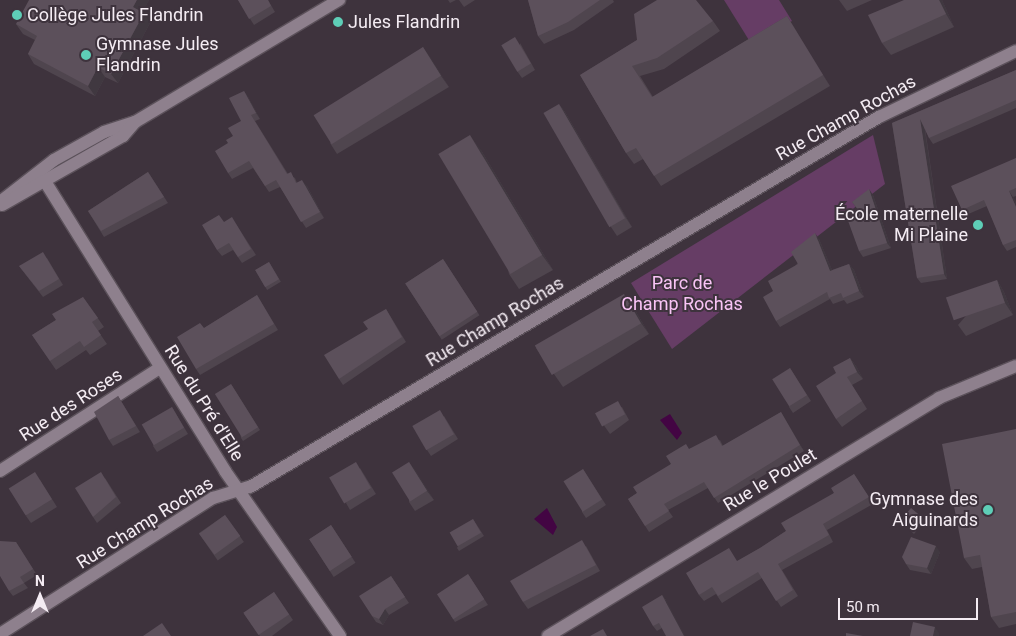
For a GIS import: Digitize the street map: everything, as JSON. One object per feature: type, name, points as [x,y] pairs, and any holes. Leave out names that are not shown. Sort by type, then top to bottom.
[{"type":"street","points":[[0,204],[54,160],[104,132],[135,122],[339,0]]},
{"type":"street","name":"Rue Champ Rochas","points":[[0,634],[187,514],[240,488],[250,488],[879,117],[1016,51]]},
{"type":"street","points":[[0,204],[46,182],[123,136],[135,122]]},
{"type":"street","name":"Rue du Pré d'Elle","points":[[46,182],[160,368],[340,636]]},
{"type":"street","name":"Rue le Poulet","points":[[548,636],[939,398],[1016,366]]},
{"type":"street","name":"Rue des Roses","points":[[0,471],[160,368]]},
{"type":"green space","points":[[724,0],[779,0],[792,21],[752,45]]},
{"type":"green space","name":"Parc de Champ Rochas","points":[[873,135],[885,184],[672,349],[631,283]]},
{"type":"shaded area","points":[[670,414],[682,433],[677,440],[660,420]]},
{"type":"shaded area","points":[[547,508],[557,527],[553,535],[534,519]]},
{"type":"building","name":"Gymnase Jules Flandrin","points":[[29,0],[137,0],[133,7],[144,13],[111,74],[98,67],[88,86],[28,54],[37,36],[16,24]]},
{"type":"building","points":[[238,0],[268,0],[271,6],[249,19]]},
{"type":"building","points":[[528,0],[600,0],[568,22],[538,36]]},
{"type":"building","points":[[657,0],[696,0],[713,21],[657,58],[632,66],[652,97],[787,16],[823,75],[654,176],[636,148],[626,153],[580,75],[637,40],[634,14]]},
{"type":"building","points":[[904,0],[939,0],[946,14],[882,43],[868,15]]},
{"type":"building","points":[[515,37],[531,64],[517,72],[501,45]]},
{"type":"building","points":[[423,47],[441,76],[332,144],[314,115]]},
{"type":"building","points":[[1016,70],[1016,100],[929,138],[920,119],[944,274],[917,278],[892,123]]},
{"type":"building","points":[[244,91],[256,113],[251,115],[287,174],[291,172],[296,183],[302,180],[320,212],[301,222],[276,180],[265,186],[249,161],[228,173],[215,151],[228,143],[226,140],[233,136],[228,128],[241,121],[229,98]]},
{"type":"building","points":[[559,104],[625,218],[609,227],[543,113]]},
{"type":"building","points":[[470,135],[542,255],[510,274],[438,154]]},
{"type":"building","points":[[1016,158],[1016,188],[1009,191],[1016,207],[1016,240],[1003,245],[984,200],[962,210],[951,186]]},
{"type":"building","points":[[148,172],[164,197],[101,231],[88,211]]},
{"type":"building","points":[[869,189],[887,243],[859,251],[847,218],[861,213],[852,202]]},
{"type":"building","points":[[219,215],[224,222],[232,217],[251,249],[238,257],[229,243],[217,250],[202,225]]},
{"type":"building","points":[[815,233],[830,271],[849,264],[859,291],[843,298],[841,293],[829,298],[827,292],[776,321],[763,297],[773,291],[768,281],[798,264],[791,252]]},
{"type":"building","points":[[43,252],[59,279],[39,291],[19,266]]},
{"type":"building","points":[[443,259],[477,312],[440,336],[405,284]]},
{"type":"building","points":[[269,262],[279,279],[265,287],[255,270]]},
{"type":"building","points":[[997,280],[1005,303],[954,320],[946,298]]},
{"type":"building","points":[[624,294],[641,323],[552,375],[535,346]]},
{"type":"building","points":[[257,295],[274,324],[196,369],[177,337],[200,323],[204,328]]},
{"type":"building","points":[[83,297],[98,318],[92,322],[101,335],[84,347],[80,341],[50,361],[32,335],[56,320],[52,314]]},
{"type":"building","points":[[386,309],[402,337],[339,379],[324,355],[368,329],[363,322]]},
{"type":"building","points":[[850,358],[857,372],[847,377],[862,401],[836,419],[816,386],[836,373],[833,367]]},
{"type":"building","points":[[790,368],[807,395],[789,406],[772,379]]},
{"type":"building","points":[[231,384],[258,427],[242,437],[215,394]]},
{"type":"building","points":[[118,396],[136,426],[109,440],[94,412]]},
{"type":"building","points":[[618,401],[625,414],[602,426],[595,413]]},
{"type":"building","points":[[172,407],[184,428],[154,445],[142,424]]},
{"type":"building","points":[[440,410],[454,434],[426,450],[412,426]]},
{"type":"building","points":[[781,412],[800,445],[714,498],[704,482],[664,504],[669,511],[645,526],[628,499],[637,493],[633,487],[671,464],[666,456],[686,444],[689,449],[716,435],[722,446]]},
{"type":"building","name":"Gymnase des Aiguinards","points":[[1016,429],[1016,612],[991,617],[980,555],[964,558],[942,444]]},
{"type":"building","points":[[356,462],[371,488],[344,503],[329,478]]},
{"type":"building","points":[[409,462],[427,491],[410,501],[392,473]]},
{"type":"building","points":[[583,469],[602,500],[583,512],[563,481]]},
{"type":"building","points":[[35,472],[52,499],[26,516],[9,488]]},
{"type":"building","points":[[101,472],[116,497],[93,517],[75,488]]},
{"type":"building","points":[[854,474],[869,497],[823,524],[829,535],[778,564],[793,590],[776,601],[758,572],[718,596],[712,587],[699,595],[686,573],[729,548],[737,561],[760,548],[786,531],[781,523],[834,493],[831,488]]},
{"type":"building","points":[[911,508],[923,518],[913,531],[901,520]]},
{"type":"building","points":[[225,515],[240,536],[214,555],[199,534]]},
{"type":"building","points":[[473,519],[481,533],[458,546],[450,532]]},
{"type":"building","points":[[331,525],[352,557],[330,571],[309,539]]},
{"type":"building","points":[[911,537],[936,546],[927,568],[906,564],[902,557]]},
{"type":"building","points":[[582,540],[596,565],[523,602],[510,581]]},
{"type":"building","points":[[0,541],[16,542],[33,569],[20,577],[24,583],[9,591],[0,576]]},
{"type":"building","points":[[468,574],[484,599],[453,619],[437,594]]},
{"type":"building","points":[[391,576],[405,597],[385,609],[379,619],[372,616],[359,596]]},
{"type":"building","points":[[274,592],[289,614],[258,635],[243,613]]},
{"type":"building","points":[[662,595],[684,636],[666,636],[659,623],[653,626],[642,607]]},
{"type":"building","points":[[913,622],[935,627],[933,636],[910,636]]},
{"type":"building","points":[[162,623],[171,636],[143,636]]},
{"type":"building","points":[[603,629],[607,636],[590,636]]},
{"type":"building","points":[[846,633],[863,636],[846,636]]},
{"type":"place","name":"Collège Jules Flandrin","points":[[17,15]]},
{"type":"place","name":"Jules Flandrin","points":[[338,22]]},
{"type":"place","name":"Gymnase Jules Flandrin","points":[[86,55]]},
{"type":"place","name":"École maternelle Mi Plaine","points":[[978,225]]},
{"type":"place","name":"Gymnase des Aiguinards","points":[[988,510]]}]
